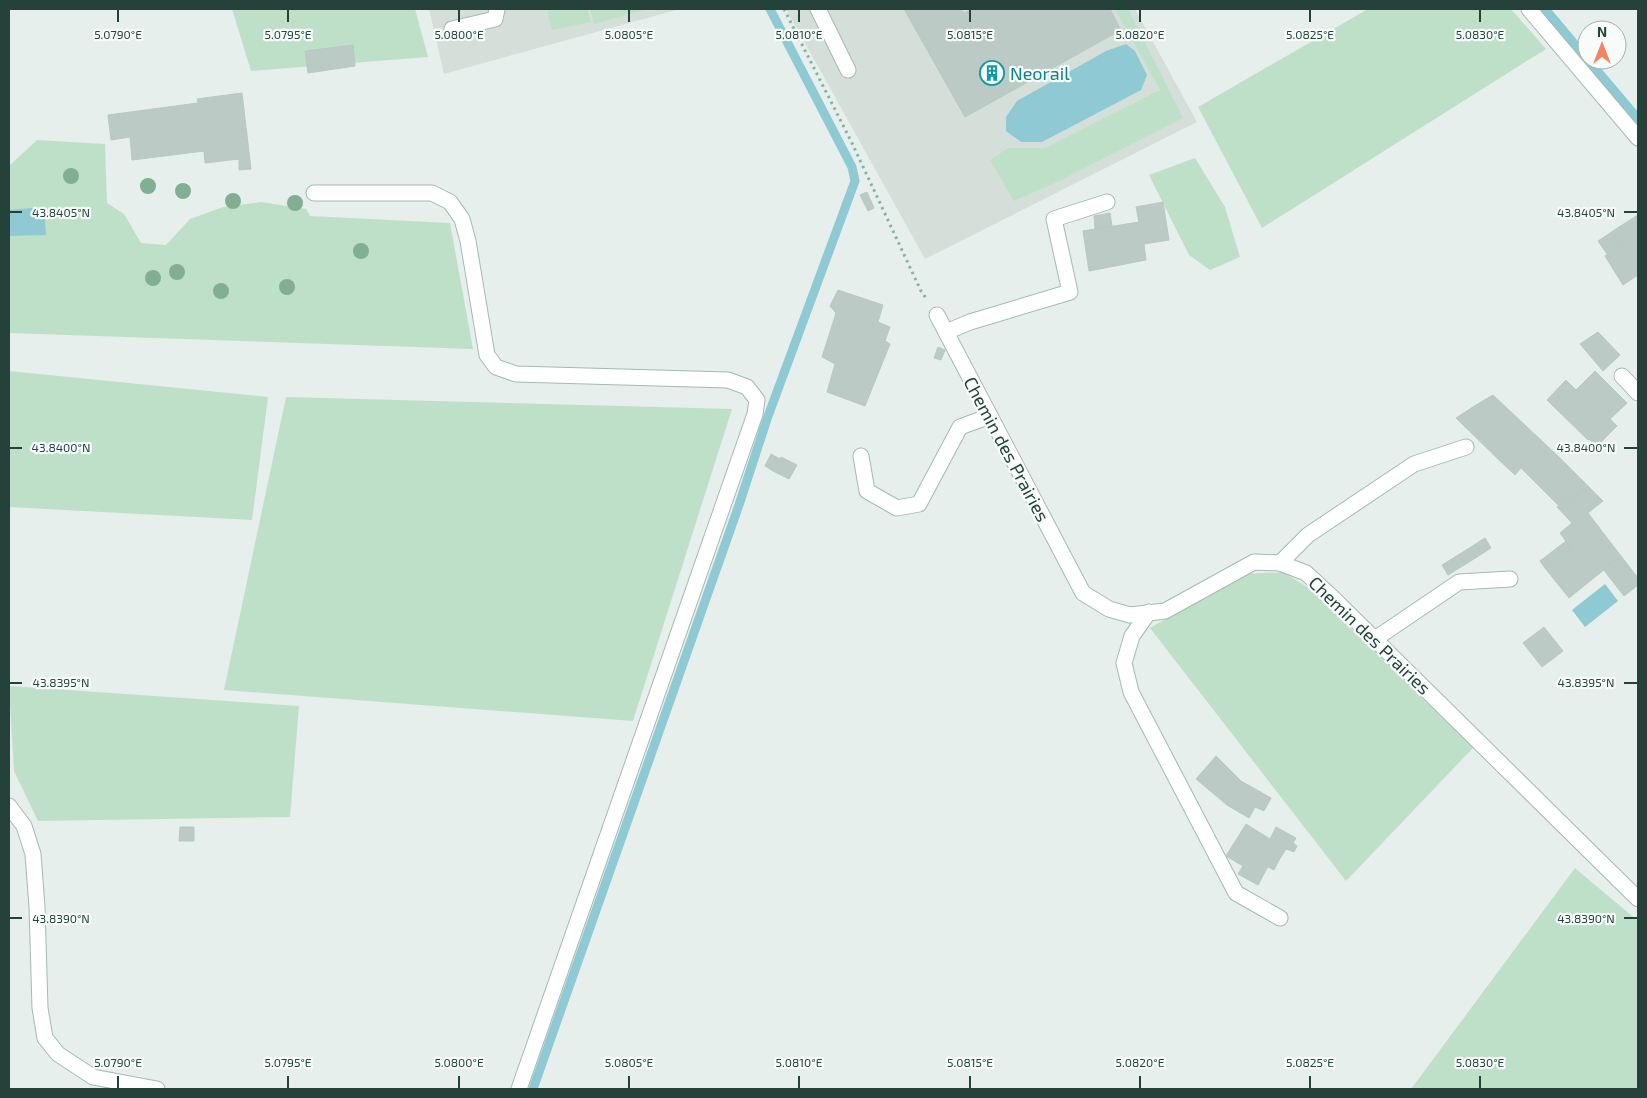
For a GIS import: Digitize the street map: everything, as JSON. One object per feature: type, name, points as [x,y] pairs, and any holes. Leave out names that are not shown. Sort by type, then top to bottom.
[{"type":"street","points":[[452,29],[495,18],[497,9]]},
{"type":"street","points":[[818,9],[848,70]]},
{"type":"street","points":[[1529,9],[1638,138]]},
{"type":"street","points":[[314,193],[432,193],[450,202],[462,218],[487,354],[496,367],[516,374],[728,380],[747,387],[757,400],[755,414],[519,1089]]},
{"type":"street","points":[[946,332],[970,322],[1070,292],[1054,220],[1107,202]]},
{"type":"street","name":"Chemin des Prairies","points":[[937,314],[1083,593],[1108,609],[1130,615],[1165,610],[1254,562],[1280,562],[1306,573],[1638,899]]},
{"type":"street","points":[[1622,376],[1638,393]]},
{"type":"street","points":[[861,456],[867,491],[897,508],[919,504],[960,428],[990,416]]},
{"type":"street","points":[[1280,562],[1308,535],[1414,464],[1466,447]]},
{"type":"street","points":[[1375,639],[1459,582],[1510,578]]},
{"type":"street","points":[[1149,612],[1132,636],[1124,663],[1131,692],[1236,893],[1280,918]]},
{"type":"street","points":[[9,806],[24,826],[33,854],[37,907],[40,1008],[44,1038],[58,1054],[93,1077],[157,1089]]},
{"type":"path","points":[[784,9],[852,143],[920,290],[937,314]]},
{"type":"shaded area","points":[[429,9],[680,9],[444,74]]},
{"type":"shaded area","points":[[786,9],[1135,9],[1197,122],[925,259]]},
{"type":"green space","points":[[232,9],[415,9],[428,57],[251,71]]},
{"type":"green space","points":[[547,9],[587,9],[591,22],[552,30]]},
{"type":"green space","points":[[590,9],[648,9],[594,24]]},
{"type":"green space","points":[[1115,9],[1128,9],[1183,118],[1057,182],[1014,201],[990,160],[1008,148],[1045,148],[1160,90]]},
{"type":"green space","points":[[1368,9],[1511,9],[1546,49],[1262,228],[1198,107]]},
{"type":"green space","points":[[37,140],[105,144],[107,203],[124,214],[141,243],[166,245],[190,219],[223,207],[261,202],[306,209],[310,216],[450,223],[473,349],[9,333],[9,166]]},
{"type":"green space","points":[[1195,158],[1225,207],[1240,257],[1210,270],[1189,255],[1149,175]]},
{"type":"green space","points":[[9,371],[268,397],[252,520],[9,507]]},
{"type":"green space","points":[[286,397],[732,409],[633,721],[224,690]]},
{"type":"green space","points":[[1283,572],[1312,590],[1473,748],[1346,881],[1150,628],[1243,574]]},
{"type":"green space","points":[[9,686],[299,706],[290,817],[38,821],[14,771]]},
{"type":"green space","points":[[1575,868],[1638,921],[1638,1089],[1411,1089]]},
{"type":"water","points":[[1126,44],[1135,51],[1147,75],[1141,90],[1042,142],[1021,142],[1006,131],[1006,117],[1017,101],[1106,51]]},
{"type":"water","points":[[44,207],[46,235],[9,236],[9,210]]},
{"type":"water","points":[[1605,584],[1618,601],[1585,627],[1572,610]]},
{"type":"building","name":"Neorail","points":[[904,9],[961,9],[964,13],[973,9],[1110,9],[1121,30],[965,117]]},
{"type":"building","points":[[353,45],[355,66],[308,73],[305,51]]},
{"type":"building","points":[[242,93],[251,169],[239,170],[239,159],[205,163],[204,151],[132,160],[130,137],[111,140],[108,115],[198,103],[197,99]]},
{"type":"building","points":[[867,192],[874,208],[868,211],[860,195]]},
{"type":"building","points":[[1163,202],[1169,240],[1144,244],[1146,260],[1089,271],[1083,231],[1139,222],[1136,207]]},
{"type":"building","points":[[1110,213],[1112,226],[1095,229],[1094,216]]},
{"type":"building","points":[[1638,215],[1638,275],[1623,285],[1605,256],[1628,240],[1619,227]]},
{"type":"building","points":[[1619,227],[1628,240],[1607,254],[1598,241]]},
{"type":"building","points":[[838,290],[883,305],[878,322],[890,327],[885,341],[890,344],[865,406],[827,392],[835,364],[822,357],[836,313],[830,306]]},
{"type":"building","points":[[1598,332],[1620,355],[1603,371],[1580,344]]},
{"type":"building","points":[[938,347],[945,350],[941,360],[934,358]]},
{"type":"building","points":[[1595,371],[1627,403],[1588,440],[1547,400],[1566,380],[1576,390]]},
{"type":"building","points":[[1493,395],[1589,487],[1559,506],[1521,468],[1515,475],[1498,459],[1514,443],[1476,405]]},
{"type":"building","points":[[1476,405],[1514,443],[1498,459],[1456,418]]},
{"type":"building","points":[[1610,419],[1617,426],[1597,446],[1589,439]]},
{"type":"building","points":[[771,454],[780,459],[773,471],[765,466]]},
{"type":"building","points":[[781,457],[797,465],[789,479],[773,471]]},
{"type":"building","points":[[1589,487],[1603,501],[1588,513],[1621,556],[1569,598],[1545,568],[1571,548],[1560,533],[1572,523],[1557,507]]},
{"type":"building","points":[[1485,538],[1491,548],[1477,557],[1471,547]]},
{"type":"building","points":[[1566,541],[1571,548],[1545,568],[1540,561]]},
{"type":"building","points":[[1471,547],[1477,557],[1448,575],[1442,565]]},
{"type":"building","points":[[1621,556],[1638,578],[1638,585],[1624,596],[1603,569]]},
{"type":"building","points":[[1544,627],[1563,651],[1542,667],[1523,643]]},
{"type":"building","points":[[1216,756],[1241,781],[1271,798],[1264,811],[1255,807],[1249,818],[1227,805],[1196,779]]},
{"type":"building","points":[[1246,824],[1270,839],[1276,827],[1296,838],[1293,843],[1297,846],[1294,852],[1286,849],[1278,862],[1272,859],[1258,885],[1238,874],[1243,866],[1226,856]]},
{"type":"building","points":[[180,827],[194,827],[194,841],[179,841]]},
{"type":"building","points":[[1272,859],[1278,862],[1274,870],[1268,867]]},
{"type":"waterway","points":[[533,1089],[739,505],[767,419],[855,181],[852,167],[770,9]]},
{"type":"waterway","points":[[1545,9],[1577,47]]},
{"type":"waterway","points":[[1596,70],[1638,119]]},
{"type":"place","name":"Neorail","points":[[992,73]]}]
